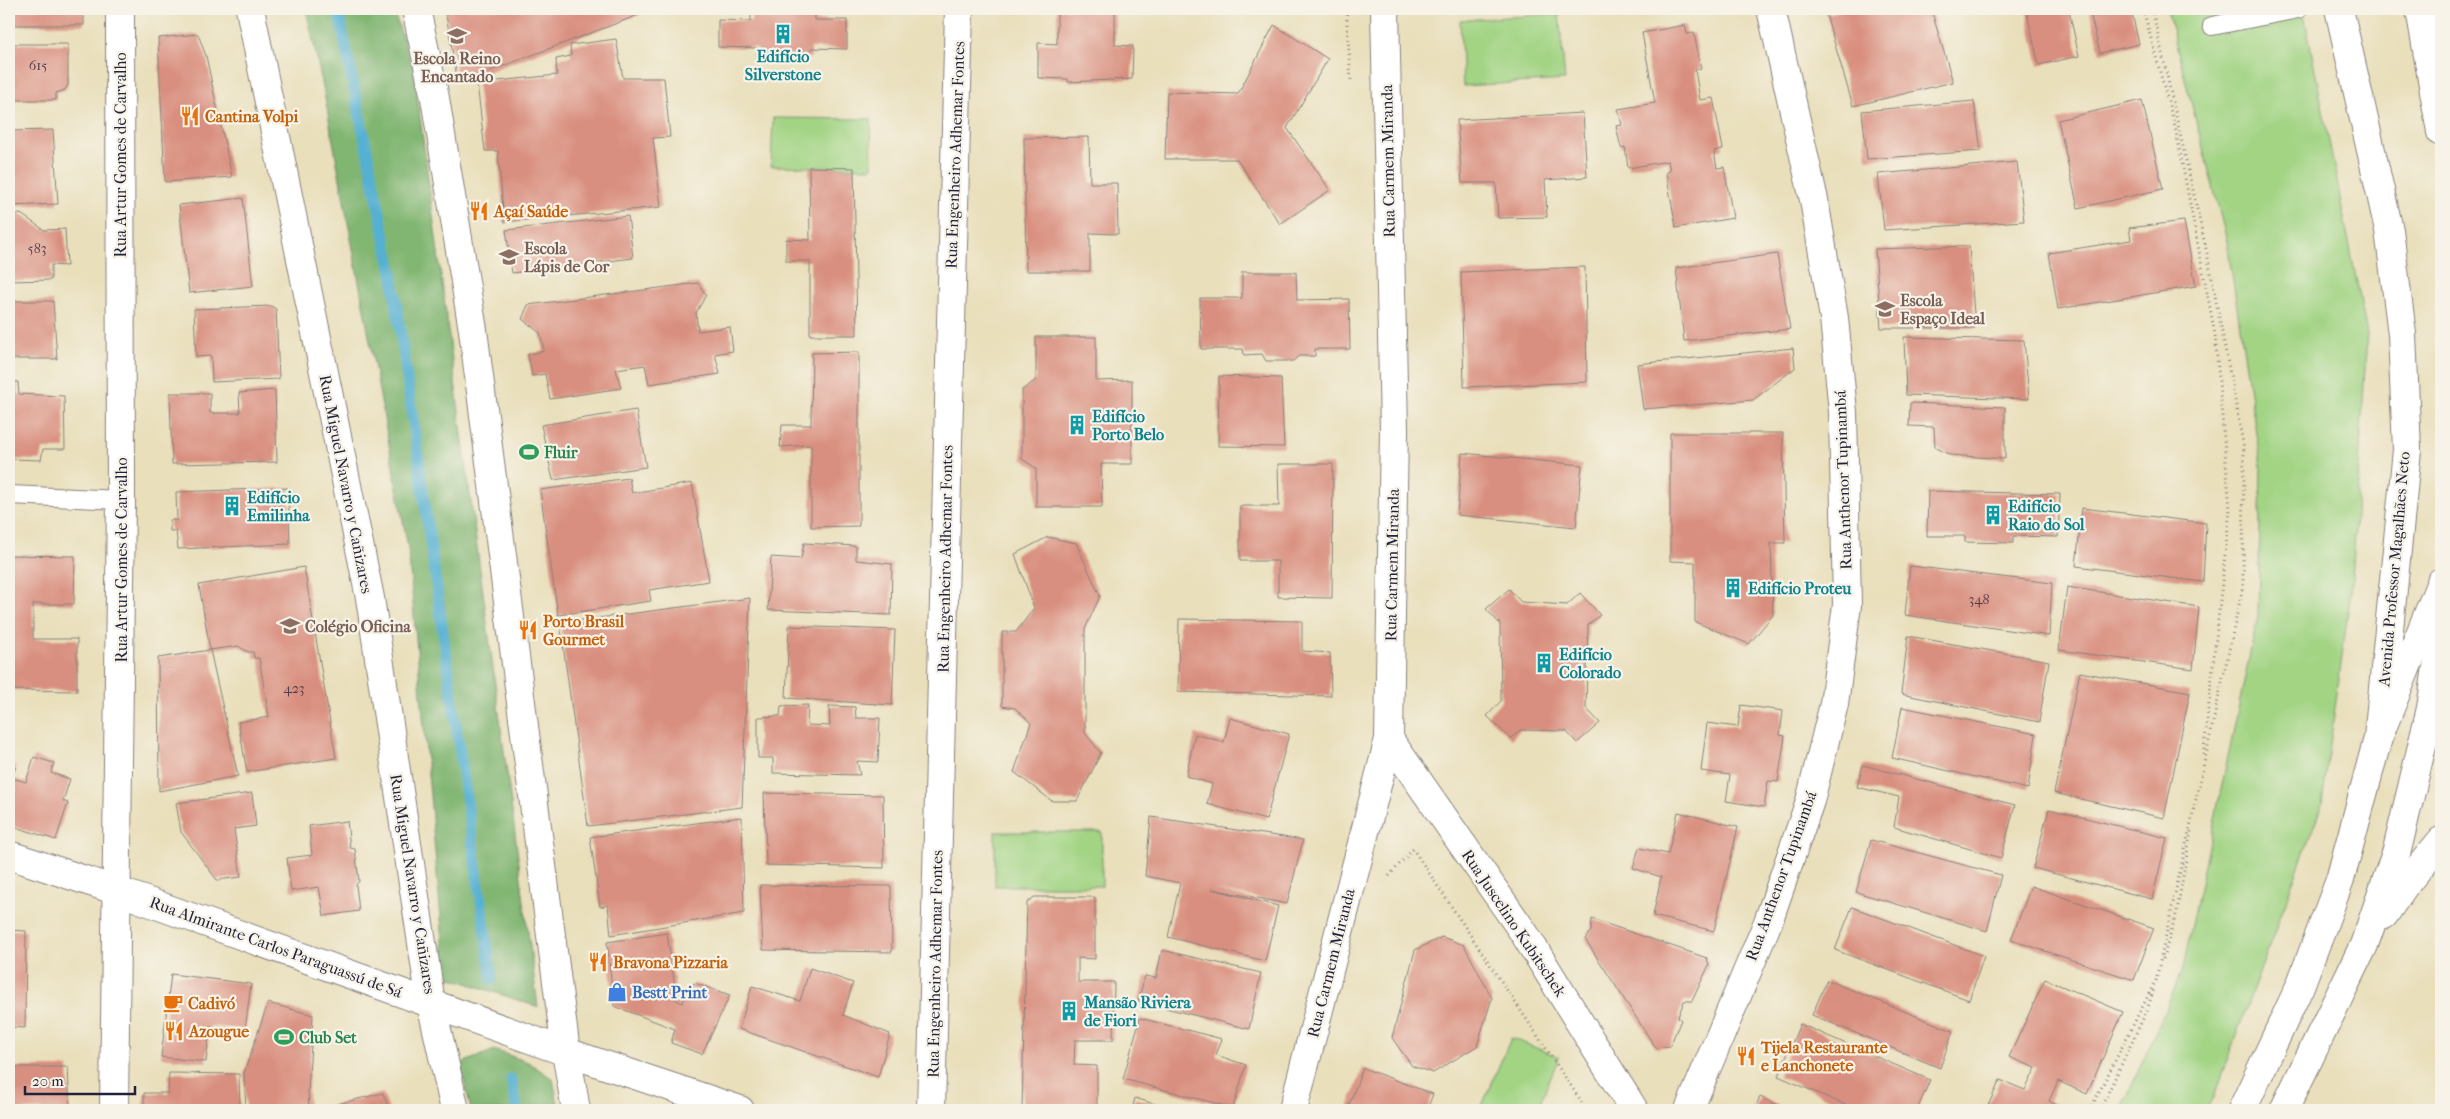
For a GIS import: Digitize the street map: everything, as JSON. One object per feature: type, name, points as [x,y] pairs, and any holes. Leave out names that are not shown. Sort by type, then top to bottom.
[{"type":"street","name":"Rua Artur Gomes de Carvalho","points":[[114,1110],[122,500],[120,9]]},
{"type":"street","name":"Rua Miguel Navarro y Cañizares","points":[[250,9],[370,598],[431,1003],[455,1110]]},
{"type":"street","points":[[416,9],[434,98],[473,330],[566,1052],[576,1110]]},
{"type":"street","name":"Rua Engenheiro Adhemar Fontes","points":[[931,1110],[959,9]]},
{"type":"street","name":"Rua Carmem Miranda","points":[[1293,1110],[1389,739],[1394,430],[1384,9]]},
{"type":"street","name":"Rua Anthenor Tupinambá","points":[[1689,1110],[1768,922],[1810,801],[1834,704],[1847,606],[1842,412],[1834,318],[1814,200],[1771,9]]},
{"type":"street","name":"Avenida Professor Magalhães Neto","points":[[2242,1110],[2300,986],[2340,880],[2378,738],[2407,450],[2402,334],[2389,230],[2339,9]]},
{"type":"street","points":[[2420,9],[2441,132]]},
{"type":"street","points":[[2378,738],[2441,582]]},
{"type":"street","points":[[2284,1110],[2364,945],[2396,850],[2430,708],[2441,640]]},
{"type":"street","name":"Rua Juscelino Kubitschek","points":[[1389,739],[1524,933],[1634,1110]]},
{"type":"street","points":[[2364,945],[2404,886],[2441,841]]},
{"type":"street","name":"Rua Almirante Carlos Paraguassú de Sá","points":[[9,855],[118,891],[566,1052],[740,1110]]},
{"type":"lane","points":[[2212,26],[2298,9]]},
{"type":"lane","points":[[9,495],[122,500]]},
{"type":"path","points":[[1346,9],[1351,84]]},
{"type":"path","points":[[2100,1110],[2147,1010],[2177,911],[2202,772],[2230,509],[2215,334],[2176,130],[2143,9]]},
{"type":"path","points":[[2090,1110],[2156,980],[2243,587],[2244,448],[2207,253],[2152,9]]},
{"type":"path","points":[[1384,883],[1413,849],[1587,1110]]},
{"type":"green space","points":[[306,9],[393,9],[414,72],[538,1007],[446,976],[408,548],[323,87]]},
{"type":"green space","points":[[2167,9],[2303,9],[2367,334],[2352,582],[2322,804],[2214,1095],[2206,1110],[2121,1110],[2182,972],[2258,616],[2261,466],[2227,241]]},
{"type":"green space","points":[[1559,14],[1565,80],[1463,86],[1460,20]]},
{"type":"green space","points":[[773,118],[871,119],[872,168],[771,166]]},
{"type":"green space","points":[[995,832],[1102,832],[1102,886],[995,886]]},
{"type":"green space","points":[[1511,1038],[1559,1057],[1537,1110],[1480,1110]]},
{"type":"green space","points":[[494,1050],[528,1062],[553,1079],[559,1110],[471,1110],[460,1064]]},
{"type":"building","points":[[9,9],[84,9],[84,25],[9,25]]},
{"type":"building","points":[[445,9],[640,9],[644,13],[458,83]]},
{"type":"building","name":"Edifício Silverstone","points":[[751,9],[806,9],[806,13],[815,13],[815,20],[847,20],[847,49],[811,48],[811,58],[757,57],[757,48],[718,47],[718,20],[751,21]]},
{"type":"building","points":[[1057,9],[1115,9],[1115,45],[1133,46],[1132,79],[1068,82],[1068,79],[1038,78],[1038,43],[1057,44]]},
{"type":"building","points":[[1847,9],[1931,9],[1953,82],[1853,106],[1826,14]]},
{"type":"building","points":[[2026,9],[2074,9],[2069,11],[2079,56],[2039,65]]},
{"type":"building","points":[[2089,9],[2131,9],[2139,44],[2100,53]]},
{"type":"building","points":[[1274,25],[1328,59],[1287,128],[1330,190],[1280,224],[1237,159],[1165,159],[1167,92],[1238,94]]},
{"type":"building","points":[[1685,25],[1687,34],[1694,33],[1701,69],[1695,70],[1700,100],[1713,98],[1723,149],[1714,151],[1717,168],[1724,167],[1733,218],[1676,228],[1666,172],[1670,171],[1668,161],[1628,168],[1625,147],[1621,148],[1616,126],[1622,125],[1618,109],[1655,103],[1642,33]]},
{"type":"building","name":"Cantina Volpi","points":[[198,34],[206,56],[232,177],[165,182],[158,38]]},
{"type":"building","points":[[616,39],[623,78],[664,78],[670,137],[653,138],[661,207],[504,222],[498,151],[485,151],[477,83],[557,75],[556,59],[571,56],[570,45]]},
{"type":"building","points":[[9,44],[68,44],[68,85],[65,90],[56,93],[56,100],[9,100]]},
{"type":"building","points":[[2142,100],[2163,189],[2078,208],[2058,120]]},
{"type":"building","points":[[1974,101],[1981,151],[1867,159],[1862,111]]},
{"type":"building","points":[[1583,113],[1587,177],[1545,180],[1547,217],[1498,218],[1496,183],[1462,183],[1457,120]]},
{"type":"building","points":[[53,130],[58,204],[9,206],[9,131]]},
{"type":"building","points":[[1089,137],[1090,183],[1117,183],[1118,234],[1090,233],[1090,271],[1026,271],[1024,138]]},
{"type":"building","points":[[2017,162],[2024,221],[1884,230],[1878,174]]},
{"type":"building","points":[[809,167],[854,168],[857,335],[810,335],[810,261],[786,261],[786,239],[810,240]]},
{"type":"building","points":[[243,198],[253,286],[189,293],[179,205]]},
{"type":"building","points":[[21,214],[44,230],[65,229],[67,266],[51,265],[51,280],[9,281],[9,215]]},
{"type":"building","points":[[628,216],[633,258],[512,273],[506,230]]},
{"type":"building","points":[[2184,221],[2196,286],[2058,309],[2049,253],[2131,240],[2129,228]]},
{"type":"building","points":[[1969,246],[1975,328],[1881,328],[1875,249]]},
{"type":"building","points":[[1777,254],[1790,329],[1684,341],[1676,268]]},
{"type":"building","points":[[1585,267],[1587,382],[1464,387],[1461,272]]},
{"type":"building","points":[[1242,272],[1296,272],[1297,300],[1349,299],[1350,349],[1315,349],[1315,356],[1299,356],[1293,361],[1266,361],[1262,354],[1244,355],[1243,349],[1201,349],[1200,298],[1242,298]]},
{"type":"building","points":[[698,283],[706,295],[696,313],[698,331],[730,327],[733,351],[715,354],[720,374],[649,384],[645,365],[616,369],[621,388],[550,399],[545,374],[532,376],[528,354],[544,351],[540,333],[522,319],[528,305]]},
{"type":"building","points":[[9,301],[53,301],[57,359],[9,359]]},
{"type":"building","points":[[271,306],[276,309],[279,379],[212,382],[211,356],[196,357],[194,309]]},
{"type":"building","name":"Edifício Porto Belo","points":[[1036,337],[1096,337],[1096,381],[1132,380],[1132,464],[1101,464],[1102,507],[1036,507],[1036,468],[1022,459],[1022,390],[1036,380]]},
{"type":"building","points":[[1904,337],[2024,340],[2029,399],[1906,395]]},
{"type":"building","points":[[1793,348],[1795,368],[1753,400],[1643,409],[1637,364]]},
{"type":"building","points":[[859,352],[859,526],[811,527],[811,445],[780,447],[782,425],[811,425],[812,353]]},
{"type":"building","points":[[1219,376],[1281,378],[1284,447],[1218,446]]},
{"type":"building","points":[[9,382],[18,382],[19,394],[64,396],[65,449],[43,449],[41,460],[9,459]]},
{"type":"building","points":[[275,390],[277,462],[172,464],[170,393],[210,393],[210,413],[240,413],[239,393]]},
{"type":"building","points":[[1910,403],[2005,407],[2005,459],[1950,455],[1935,447],[1934,427],[1909,426]]},
{"type":"building","points":[[636,410],[646,467],[553,480],[541,425]]},
{"type":"building","points":[[1670,433],[1783,433],[1785,543],[1771,543],[1773,615],[1749,644],[1695,622],[1695,562],[1670,561]]},
{"type":"building","points":[[1462,453],[1582,465],[1576,527],[1457,515]]},
{"type":"building","points":[[1278,464],[1333,464],[1332,598],[1278,597],[1278,561],[1240,561],[1240,506],[1279,506]]},
{"type":"building","points":[[629,478],[632,493],[692,483],[709,581],[649,590],[651,601],[558,615],[540,490]]},
{"type":"building","name":"Edifício Emilinha","points":[[288,488],[290,544],[178,549],[176,531],[170,531],[170,520],[177,520],[176,492]]},
{"type":"building","name":"Edifício Raio do Sol","points":[[1928,491],[2060,494],[2058,537],[2013,536],[2013,543],[1965,542],[1965,536],[1927,536]]},
{"type":"building","points":[[2082,508],[2206,523],[2203,582],[2076,566]]},
{"type":"building","points":[[1048,537],[1076,543],[1100,596],[1085,629],[1085,733],[1101,753],[1077,801],[1052,801],[1014,772],[1031,723],[1015,708],[1002,706],[1002,632],[1016,632],[1034,608],[1015,554]]},
{"type":"building","points":[[804,543],[856,546],[856,560],[892,564],[891,615],[768,610],[771,557],[801,559]]},
{"type":"building","points":[[9,555],[75,556],[74,604],[33,604],[33,639],[77,639],[77,691],[9,690]]},
{"type":"building","points":[[1910,566],[2052,583],[2049,636],[1905,615]]},
{"type":"building","points":[[304,567],[336,758],[247,772],[238,722],[269,717],[259,658],[254,658],[253,652],[248,652],[238,646],[210,650],[199,585]]},
{"type":"building","points":[[2067,587],[2199,607],[2193,669],[2059,650]]},
{"type":"building","name":"Edifício Colorado","points":[[1509,589],[1521,602],[1567,605],[1580,593],[1600,615],[1588,625],[1586,708],[1600,723],[1577,743],[1566,731],[1520,730],[1511,739],[1487,716],[1501,701],[1500,624],[1486,609]]},
{"type":"building","points":[[750,598],[742,807],[588,826],[560,623]]},
{"type":"building","points":[[1179,619],[1302,621],[1302,651],[1330,653],[1331,696],[1178,692]]},
{"type":"building","points":[[789,626],[895,630],[892,705],[786,698]]},
{"type":"building","points":[[1908,636],[2049,661],[2039,722],[1901,694]]},
{"type":"building","points":[[210,650],[238,776],[159,791],[158,658]]},
{"type":"building","points":[[2080,672],[2190,692],[2164,818],[2054,793]]},
{"type":"building","points":[[808,705],[807,725],[830,726],[829,706],[855,707],[856,718],[880,718],[878,762],[857,761],[860,775],[773,773],[773,758],[758,758],[758,717],[780,716],[781,706]]},
{"type":"building","points":[[1741,705],[1783,711],[1780,735],[1785,736],[1778,782],[1768,781],[1764,807],[1726,801],[1730,775],[1701,771],[1707,723],[1738,727]]},
{"type":"building","points":[[1902,707],[2036,734],[2028,789],[1892,758]]},
{"type":"building","points":[[1230,718],[1289,734],[1266,820],[1207,804],[1212,784],[1186,776],[1195,734],[1224,742]]},
{"type":"building","points":[[34,757],[54,763],[51,773],[70,779],[63,801],[68,803],[56,840],[9,825],[9,764],[16,766],[12,778],[26,782]]},
{"type":"building","points":[[1863,765],[2015,805],[2001,858],[1894,827],[1899,797],[1857,787]]},
{"type":"building","points":[[252,793],[256,826],[234,829],[241,877],[217,880],[181,832],[176,803]]},
{"type":"building","points":[[764,793],[883,795],[884,868],[766,865]]},
{"type":"building","points":[[2049,809],[2167,838],[2152,899],[2033,868]]},
{"type":"building","points":[[1678,812],[1738,827],[1714,931],[1653,916],[1661,877],[1633,868],[1639,848],[1668,854]]},
{"type":"building","points":[[742,817],[744,913],[611,935],[608,905],[600,907],[590,837]]},
{"type":"building","points":[[1151,817],[1303,840],[1287,904],[1212,889],[1278,906],[1265,961],[1168,937],[1180,883],[1145,876]]},
{"type":"building","points":[[347,821],[350,848],[355,849],[359,881],[356,885],[359,911],[324,916],[319,887],[291,891],[287,858],[312,855],[309,826]]},
{"type":"building","points":[[1871,840],[2001,875],[1987,931],[1856,892]]},
{"type":"building","points":[[760,885],[891,886],[892,952],[763,950]]},
{"type":"building","points":[[2031,886],[2154,928],[2134,980],[2011,940]]},
{"type":"building","name":"Mansão Riviera de Fiori","points":[[1034,897],[1095,897],[1095,959],[1078,958],[1078,982],[1114,982],[1113,1040],[1075,1040],[1074,1065],[1097,1066],[1097,1110],[1022,1110],[1027,903]]},
{"type":"building","points":[[1852,907],[1984,956],[1969,1000],[1835,950]]},
{"type":"building","points":[[1592,919],[1707,958],[1709,965],[1692,1001],[1684,1001],[1678,1017],[1681,1020],[1670,1046],[1656,1048],[1585,939],[1591,931]]},
{"type":"building","points":[[9,930],[26,931],[25,1028],[9,1027]]},
{"type":"building","points":[[667,933],[675,987],[664,992],[682,1003],[694,983],[730,995],[702,1054],[671,1043],[675,1029],[614,1006],[607,942]]},
{"type":"building","points":[[1442,937],[1464,945],[1492,998],[1477,1046],[1433,1073],[1412,1066],[1392,1038],[1415,950]]},
{"type":"building","points":[[1162,950],[1261,973],[1249,1029],[1138,1001],[1145,976],[1156,978]]},
{"type":"building","points":[[810,968],[853,983],[843,1015],[890,1034],[878,1077],[739,1029],[752,986],[800,1001]]},
{"type":"building","points":[[171,974],[251,984],[245,1030],[210,1026],[206,1062],[161,1057]]},
{"type":"building","points":[[2045,979],[2123,1012],[2087,1094],[2058,1081],[2049,1101],[2066,1110],[1986,1110],[2000,1080],[2025,1090],[2036,1068],[2009,1057]]},
{"type":"building","points":[[1827,980],[1953,1031],[1940,1068],[1812,1015]]},
{"type":"building","points":[[268,1003],[313,1015],[308,1090],[309,1110],[246,1110],[244,1073]]},
{"type":"building","points":[[1140,1018],[1222,1039],[1216,1055],[1246,1065],[1233,1108],[1123,1079]]},
{"type":"building","points":[[1800,1024],[1930,1080],[1917,1110],[1857,1110],[1778,1076]]},
{"type":"building","points":[[9,1067],[68,1067],[70,1110],[9,1110]]},
{"type":"building","points":[[1363,1068],[1433,1094],[1427,1110],[1347,1110]]},
{"type":"building","points":[[169,1073],[239,1074],[240,1110],[144,1110],[144,1093],[168,1093]]},
{"type":"building","points":[[383,1093],[389,1110],[334,1110],[333,1105]]},
{"type":"building","points":[[1760,1097],[1789,1110],[1754,1110]]},
{"type":"building","points":[[1135,1098],[1174,1110],[1132,1110]]},
{"type":"waterway","points":[[338,9],[392,272],[492,979]]},
{"type":"waterway","points":[[511,1079],[517,1110]]},
{"type":"place","name":"Edifício Silverstone","points":[[783,34]]},
{"type":"place","name":"Escola Reino Encantado","points":[[457,36]]},
{"type":"place","name":"Cantina Volpi","points":[[190,116]]},
{"type":"place","name":"Açaí Saúde","points":[[479,211]]},
{"type":"place","name":"Escola Lápis de Cor","points":[[509,257]]},
{"type":"place","name":"Escola Espaço Ideal","points":[[1885,309]]},
{"type":"place","name":"Edifício Porto Belo","points":[[1077,425]]},
{"type":"place","name":"Fluir","points":[[529,452]]},
{"type":"place","name":"Edifício Emilinha","points":[[232,506]]},
{"type":"place","name":"Edifício Raio do Sol","points":[[1993,515]]},
{"type":"place","name":"Edifício Proteu","points":[[1733,588]]},
{"type":"place","name":"Colégio Oficina","points":[[290,626]]},
{"type":"place","name":"Porto Brasil Gourmet","points":[[528,630]]},
{"type":"place","name":"Edifício Colorado","points":[[1544,663]]},
{"type":"place","name":"Bravona Pizzaria","points":[[598,962]]},
{"type":"place","name":"Bestt Print","points":[[617,992]]},
{"type":"place","name":"Cadivó","points":[[173,1003]]},
{"type":"place","name":"Mansão Riviera de Fiori","points":[[1069,1011]]},
{"type":"place","name":"Azougue","points":[[174,1031]]},
{"type":"place","name":"Club Set","points":[[284,1037]]},
{"type":"place","name":"Tijela Restaurante e Lanchonete","points":[[1746,1056]]}]
